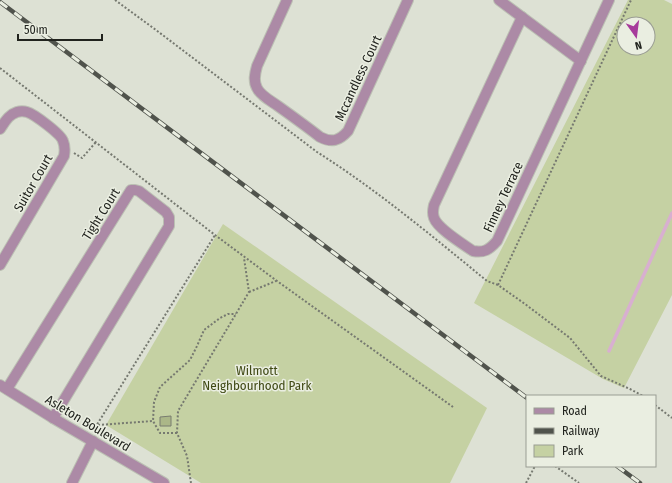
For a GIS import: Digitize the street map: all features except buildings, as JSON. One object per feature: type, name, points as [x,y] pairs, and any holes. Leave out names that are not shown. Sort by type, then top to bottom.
[{"type":"street","name":"Mccandless Court","points":[[287,0],[257,66],[255,73],[257,88],[275,104],[320,137],[328,141],[336,140],[344,136],[348,131],[408,0]]},
{"type":"street","points":[[499,0],[581,61]]},
{"type":"street","name":"Finney Terrace","points":[[522,17],[434,205],[433,214],[438,226],[472,251],[484,252],[497,242],[609,0]]},
{"type":"street","name":"Suitor Court","points":[[0,129],[9,116],[19,112],[25,112],[31,114],[60,135],[64,141],[65,148],[64,156],[0,266]]},
{"type":"street","name":"Tight Court","points":[[4,387],[131,190],[139,191],[166,212],[169,217],[169,226],[53,418]]},
{"type":"street","name":"Asleton Boulevard","points":[[4,387],[53,418],[164,483]]},
{"type":"street","points":[[72,483],[90,440]]},
{"type":"path","points":[[115,0],[317,152],[344,169],[414,222],[487,281],[498,285],[526,304],[570,338],[601,376],[641,395]]},
{"type":"path","points":[[498,285],[631,0]]},
{"type":"path","points":[[0,68],[215,235],[453,407]]},
{"type":"path","points":[[65,148],[82,158],[96,142]]},
{"type":"path","points":[[90,440],[215,235]]},
{"type":"path","points":[[244,256],[249,292]]},
{"type":"path","points":[[191,483],[187,456],[177,433],[178,411],[249,292],[277,281]]},
{"type":"path","points":[[177,433],[160,433],[153,421],[154,402],[160,387],[190,360],[204,330],[228,314],[236,314]]},
{"type":"path","points":[[656,406],[672,418]]},
{"type":"path","points":[[98,425],[153,421]]},
{"type":"path","points":[[526,483],[534,467]]},
{"type":"path","points":[[556,467],[579,483]]},
{"type":"green space","points":[[628,0],[664,0],[672,4],[672,295],[624,388],[603,379],[474,303],[616,24],[616,56],[656,56],[656,16],[620,16]]},
{"type":"green space","name":"Wilmott Neighbourhood Park","points":[[223,224],[487,408],[450,483],[201,483],[106,425]]},
{"type":"waterway","points":[[609,351],[672,213]]},
{"type":"railway","points":[[0,2],[526,397]]},
{"type":"railway","points":[[618,467],[640,483]]}]
